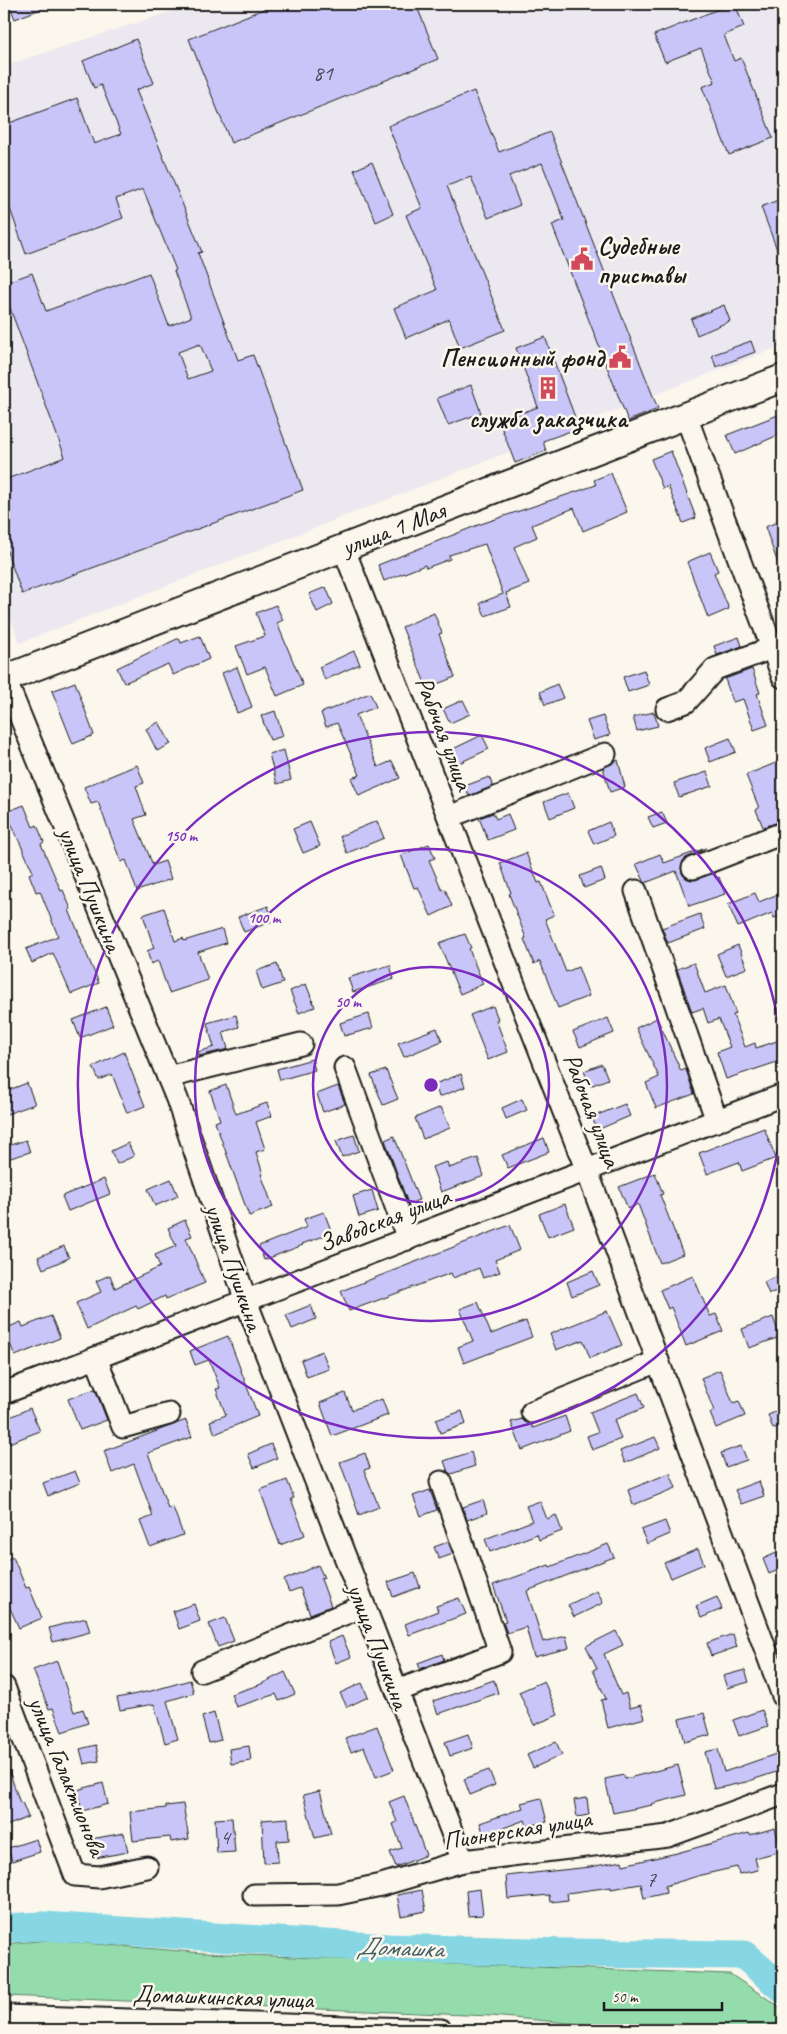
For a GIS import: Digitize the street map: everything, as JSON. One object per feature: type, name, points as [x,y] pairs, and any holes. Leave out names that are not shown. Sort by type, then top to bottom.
[{"type":"main road","name":"улица 1 Мая","points":[[4,678],[783,378]]},
{"type":"street","points":[[686,416],[783,678]]},
{"type":"street","name":"Рабочая улица","points":[[343,547],[587,1171],[783,1696]]},
{"type":"street","points":[[667,709],[686,702],[715,669],[772,648]]},
{"type":"street","name":"улица Пушкина","points":[[4,678],[168,1077],[246,1301],[463,1862]]},
{"type":"street","points":[[449,817],[605,754]]},
{"type":"street","points":[[693,868],[783,833]]},
{"type":"street","points":[[636,892],[716,1121]]},
{"type":"street","points":[[168,1077],[301,1044]]},
{"type":"street","points":[[345,1068],[408,1239]]},
{"type":"street","name":"Заводская улица","points":[[4,1393],[783,1095]]},
{"type":"street","points":[[96,1358],[122,1427],[169,1414]]},
{"type":"street","points":[[532,1412],[658,1361]]},
{"type":"street","points":[[397,1691],[500,1652],[441,1482]]},
{"type":"street","points":[[202,1671],[364,1606]]},
{"type":"street","name":"улица Галактионова","points":[[4,1687],[75,1875],[99,1877],[147,1867]]},
{"type":"street","name":"Пионерская улица","points":[[254,1895],[338,1894],[382,1886],[463,1862],[668,1836],[783,1794]]},
{"type":"street","name":"Домашкинская улица","points":[[4,2016],[442,2030]]},
{"type":"shaded area","points":[[194,4],[783,4],[783,345],[20,643],[4,600],[4,66]]},
{"type":"green space","points":[[49,1940],[204,1953],[730,1974],[783,2009],[783,2030],[646,2030],[491,2016],[4,1996],[4,1944]]},
{"type":"building","points":[[9,4],[50,4],[51,5],[15,19]]},
{"type":"building","points":[[276,4],[416,4],[438,59],[231,143],[189,39]]},
{"type":"building","points":[[735,4],[744,27],[724,35],[734,61],[741,58],[773,138],[729,155],[702,87],[715,82],[701,48],[665,62],[654,35]]},
{"type":"building","points":[[136,39],[154,83],[136,90],[202,252],[198,253],[238,360],[253,355],[303,490],[22,594],[4,543],[4,480],[65,457],[4,292],[4,283],[32,273],[46,311],[149,273],[169,326],[191,317],[174,271],[176,270],[143,189],[116,199],[123,218],[26,254],[4,192],[4,125],[77,98],[94,144],[121,134],[101,85],[94,88],[83,61]],"holes":[[[200,344],[211,371],[188,379],[178,352]]]},
{"type":"building","points":[[474,91],[499,152],[550,132],[658,409],[628,421],[552,225],[564,220],[542,163],[509,176],[520,205],[488,218],[471,177],[447,186],[505,330],[460,348],[449,319],[406,338],[394,308],[437,290],[406,215],[422,208],[388,126]]},
{"type":"building","points":[[372,162],[393,214],[376,222],[354,170]]},
{"type":"building","points":[[783,198],[783,262],[782,263],[761,207]]},
{"type":"building","points":[[724,305],[730,321],[697,335],[691,319]]},
{"type":"building","name":"служба заказчика","points":[[545,337],[579,428],[543,441],[546,451],[515,463],[499,421],[538,407],[516,348]]},
{"type":"building","points":[[751,341],[755,352],[716,367],[712,355]]},
{"type":"building","points":[[471,385],[481,413],[448,425],[437,398]]},
{"type":"building","points":[[783,413],[783,433],[735,454],[727,435]]},
{"type":"building","points":[[671,451],[696,518],[683,523],[668,486],[663,489],[651,459]]},
{"type":"building","points":[[611,473],[627,512],[583,531],[574,508],[532,525],[537,537],[514,547],[529,584],[506,593],[511,607],[485,616],[480,603],[503,594],[485,544],[449,555],[450,559],[426,568],[425,565],[384,581],[378,565],[478,525],[596,485],[594,480]]},
{"type":"building","points":[[783,520],[783,574],[782,575],[765,527]]},
{"type":"building","points":[[710,552],[718,571],[714,573],[729,609],[708,618],[687,562]]},
{"type":"building","points":[[326,587],[333,604],[317,612],[309,594]]},
{"type":"building","points":[[276,605],[283,620],[277,623],[303,685],[277,696],[265,667],[247,674],[236,646],[265,636],[256,613]]},
{"type":"building","points":[[434,613],[442,633],[439,634],[455,677],[427,688],[402,627]]},
{"type":"building","points":[[200,636],[209,659],[173,675],[168,664],[124,683],[117,668],[179,638],[181,643]]},
{"type":"building","points":[[739,637],[742,646],[717,655],[714,646]]},
{"type":"building","points":[[354,651],[360,664],[325,680],[319,667]]},
{"type":"building","points":[[237,667],[252,707],[237,713],[222,673]]},
{"type":"building","points":[[752,669],[760,693],[757,694],[768,725],[754,730],[743,699],[733,702],[725,679]]},
{"type":"building","points":[[644,670],[649,685],[628,692],[623,677]]},
{"type":"building","points":[[75,682],[94,735],[73,744],[52,691]]},
{"type":"building","points":[[557,684],[563,698],[545,705],[540,692]]},
{"type":"building","points":[[370,693],[376,707],[356,715],[378,767],[392,761],[400,778],[359,796],[351,778],[360,775],[337,723],[326,727],[321,713]]},
{"type":"building","points":[[463,700],[470,714],[450,723],[443,709]]},
{"type":"building","points":[[275,711],[283,736],[270,740],[261,716]]},
{"type":"building","points":[[654,712],[658,726],[637,731],[633,717]]},
{"type":"building","points":[[603,716],[610,735],[594,740],[587,721]]},
{"type":"building","points":[[159,722],[171,744],[157,751],[146,729]]},
{"type":"building","points":[[482,735],[489,749],[457,764],[451,750]]},
{"type":"building","points":[[730,738],[736,752],[710,762],[705,748]]},
{"type":"building","points":[[284,750],[291,780],[277,784],[269,754]]},
{"type":"building","points":[[618,760],[625,787],[610,792],[603,768]]},
{"type":"building","points":[[783,760],[783,821],[763,827],[756,810],[759,808],[746,775]]},
{"type":"building","points":[[137,765],[144,783],[136,786],[146,815],[134,819],[153,865],[165,861],[171,879],[137,891],[126,860],[121,862],[98,802],[91,804],[84,787]]},
{"type":"building","points":[[707,772],[712,786],[679,797],[674,783]]},
{"type":"building","points":[[489,777],[493,786],[469,796],[465,786]]},
{"type":"building","points":[[568,793],[574,808],[550,818],[544,802]]},
{"type":"building","points":[[24,805],[33,827],[37,825],[44,842],[41,844],[61,891],[63,890],[71,909],[69,910],[99,983],[71,994],[53,953],[32,963],[26,949],[58,936],[40,891],[36,892],[29,874],[33,872],[6,812]]},
{"type":"building","points":[[662,812],[667,823],[653,828],[648,817]]},
{"type":"building","points":[[493,813],[496,819],[508,814],[514,830],[488,840],[479,818]]},
{"type":"building","points":[[377,821],[384,838],[347,853],[340,836]]},
{"type":"building","points":[[310,822],[320,846],[303,853],[293,829]]},
{"type":"building","points":[[609,822],[614,836],[594,844],[588,831]]},
{"type":"building","points":[[429,844],[435,858],[429,860],[442,890],[445,889],[452,906],[431,916],[418,887],[414,888],[401,855]]},
{"type":"building","points":[[706,848],[684,860],[681,867],[682,873],[686,878],[692,880],[715,873],[716,878],[719,877],[725,894],[689,906],[676,871],[645,883],[636,864],[660,854],[664,863]]},
{"type":"building","points":[[526,853],[538,883],[541,882],[554,915],[545,919],[566,972],[578,967],[589,996],[558,1008],[540,961],[534,964],[524,939],[526,938],[509,894],[511,893],[500,863]]},
{"type":"building","points":[[601,868],[605,880],[584,888],[580,876]]},
{"type":"building","points":[[783,892],[783,915],[774,918],[772,913],[738,927],[728,904],[755,893],[759,902]]},
{"type":"building","points":[[268,906],[273,921],[244,932],[238,917]]},
{"type":"building","points":[[164,908],[175,941],[183,938],[184,941],[222,929],[226,943],[198,952],[208,980],[169,993],[158,961],[151,964],[147,951],[154,948],[143,915]]},
{"type":"building","points":[[700,914],[705,929],[668,943],[662,928]]},
{"type":"building","points":[[465,934],[483,984],[460,994],[439,943]]},
{"type":"building","points":[[738,945],[747,968],[726,976],[717,954]]},
{"type":"building","points":[[694,963],[705,993],[726,985],[736,1014],[733,1015],[745,1047],[755,1043],[756,1048],[783,1039],[783,1060],[726,1079],[717,1052],[730,1047],[719,1019],[708,1023],[703,1008],[692,1012],[677,969]]},
{"type":"building","points":[[277,964],[283,983],[262,990],[256,971]]},
{"type":"building","points":[[390,965],[394,979],[353,992],[348,978]]},
{"type":"building","points":[[306,984],[315,1007],[299,1013],[290,991]]},
{"type":"building","points":[[493,1006],[508,1052],[488,1060],[470,1015]]},
{"type":"building","points":[[106,1007],[113,1025],[80,1038],[73,1020]]},
{"type":"building","points":[[369,1014],[373,1028],[344,1036],[340,1023]]},
{"type":"building","points":[[236,1015],[239,1027],[223,1032],[228,1049],[199,1056],[198,1052],[214,1047],[207,1023]]},
{"type":"building","points":[[608,1018],[614,1033],[580,1047],[573,1032]]},
{"type":"building","points":[[657,1018],[681,1071],[686,1069],[694,1094],[656,1108],[646,1083],[659,1077],[636,1028]]},
{"type":"building","points":[[437,1028],[442,1041],[404,1057],[398,1043]]},
{"type":"building","points":[[124,1052],[145,1106],[127,1113],[112,1074],[99,1080],[93,1067]]},
{"type":"building","points":[[312,1059],[315,1070],[280,1080],[277,1069]]},
{"type":"building","points":[[602,1064],[608,1079],[590,1086],[584,1071]]},
{"type":"building","points":[[386,1070],[398,1099],[383,1105],[371,1075]]},
{"type":"building","points":[[461,1074],[465,1087],[439,1097],[435,1084]]},
{"type":"building","points":[[27,1083],[35,1104],[4,1115],[4,1092]]},
{"type":"building","points":[[226,1085],[236,1114],[267,1103],[272,1116],[256,1122],[265,1149],[256,1152],[263,1174],[261,1174],[273,1207],[249,1216],[215,1122],[220,1120],[210,1091]]},
{"type":"building","points":[[338,1086],[345,1104],[323,1112],[317,1094]]},
{"type":"building","points":[[522,1099],[527,1110],[506,1119],[502,1108]]},
{"type":"building","points":[[625,1104],[630,1116],[597,1130],[592,1117]]},
{"type":"building","points":[[441,1107],[450,1128],[423,1139],[415,1118]]},
{"type":"building","points":[[764,1128],[776,1158],[742,1171],[739,1162],[707,1174],[699,1153]]},
{"type":"building","points":[[354,1135],[359,1151],[342,1157],[336,1141]]},
{"type":"building","points":[[394,1136],[419,1200],[408,1204],[385,1140]]},
{"type":"building","points":[[544,1138],[549,1152],[508,1168],[502,1155]]},
{"type":"building","points":[[26,1140],[30,1152],[4,1160],[4,1147]]},
{"type":"building","points":[[128,1143],[134,1156],[117,1164],[111,1151]]},
{"type":"building","points":[[478,1158],[484,1176],[441,1192],[432,1167],[447,1162],[449,1168]]},
{"type":"building","points":[[655,1173],[663,1194],[660,1195],[683,1254],[660,1263],[638,1204],[628,1209],[619,1187]]},
{"type":"building","points":[[104,1179],[110,1194],[68,1211],[62,1196]]},
{"type":"building","points":[[171,1179],[178,1196],[155,1206],[148,1189]]},
{"type":"building","points":[[372,1190],[378,1211],[359,1217],[353,1196]]},
{"type":"building","points":[[565,1204],[574,1227],[548,1237],[539,1214]]},
{"type":"building","points":[[324,1212],[332,1233],[264,1260],[259,1246],[307,1227],[304,1219]]},
{"type":"building","points":[[185,1220],[192,1236],[186,1238],[205,1283],[166,1299],[165,1296],[138,1309],[136,1306],[87,1329],[76,1303],[101,1292],[96,1281],[110,1275],[115,1288],[160,1267],[155,1255],[176,1246],[168,1228]]},
{"type":"building","points":[[510,1225],[520,1250],[495,1260],[500,1272],[483,1278],[479,1268],[453,1278],[451,1273],[349,1311],[341,1291]]},
{"type":"building","points":[[64,1246],[69,1258],[43,1269],[38,1257]]},
{"type":"building","points":[[593,1271],[599,1285],[572,1296],[567,1282]]},
{"type":"building","points":[[783,1274],[783,1288],[769,1294],[764,1282]]},
{"type":"building","points":[[693,1276],[710,1316],[716,1314],[723,1331],[686,1346],[671,1307],[668,1309],[660,1290]]},
{"type":"building","points":[[478,1302],[491,1334],[526,1321],[532,1337],[464,1363],[458,1347],[473,1341],[460,1309]]},
{"type":"building","points":[[311,1305],[316,1319],[292,1329],[286,1315]]},
{"type":"building","points":[[607,1311],[622,1345],[590,1358],[583,1340],[556,1350],[550,1334]]},
{"type":"building","points":[[51,1316],[60,1338],[15,1356],[4,1329],[21,1322],[23,1327]]},
{"type":"building","points":[[773,1317],[780,1337],[749,1348],[742,1329]]},
{"type":"building","points":[[228,1336],[258,1416],[215,1434],[210,1421],[226,1415],[216,1389],[220,1388],[209,1360],[195,1365],[190,1351]]},
{"type":"building","points":[[322,1351],[329,1369],[307,1377],[301,1360]]},
{"type":"building","points":[[720,1370],[733,1403],[739,1401],[745,1416],[716,1428],[710,1413],[714,1411],[701,1378]]},
{"type":"building","points":[[95,1389],[107,1420],[80,1430],[68,1399]]},
{"type":"building","points":[[345,1393],[352,1410],[382,1399],[388,1415],[332,1436],[320,1403]]},
{"type":"building","points":[[638,1393],[644,1408],[614,1420],[621,1439],[592,1450],[587,1436],[598,1432],[590,1412]]},
{"type":"building","points":[[30,1408],[40,1431],[4,1445],[4,1420]]},
{"type":"building","points":[[783,1409],[783,1425],[773,1429],[768,1415]]},
{"type":"building","points":[[462,1411],[466,1424],[440,1433],[436,1420]]},
{"type":"building","points":[[565,1416],[570,1431],[522,1450],[511,1422],[522,1419],[531,1424],[533,1428]]},
{"type":"building","points":[[186,1420],[192,1437],[148,1453],[168,1508],[173,1507],[183,1535],[150,1547],[140,1521],[153,1516],[134,1464],[112,1473],[104,1451]]},
{"type":"building","points":[[655,1437],[660,1448],[625,1463],[620,1451]]},
{"type":"building","points":[[271,1444],[277,1458],[254,1468],[248,1454]]},
{"type":"building","points":[[741,1446],[747,1460],[726,1467],[721,1453]]},
{"type":"building","points":[[471,1452],[475,1466],[451,1474],[448,1472],[444,1461]]},
{"type":"building","points":[[365,1453],[370,1468],[364,1470],[379,1507],[359,1515],[340,1462]]},
{"type":"building","points":[[75,1471],[80,1483],[48,1496],[43,1483]]},
{"type":"building","points":[[670,1473],[676,1488],[633,1505],[628,1490]]},
{"type":"building","points":[[287,1480],[294,1498],[291,1499],[305,1535],[280,1545],[260,1490]]},
{"type":"building","points":[[759,1481],[764,1496],[741,1504],[735,1490]]},
{"type":"building","points":[[430,1490],[437,1510],[421,1516],[413,1496]]},
{"type":"building","points":[[483,1500],[487,1513],[467,1520],[463,1507]]},
{"type":"building","points":[[540,1501],[547,1519],[556,1515],[562,1531],[539,1540],[537,1534],[490,1552],[485,1539],[532,1521],[526,1506]]},
{"type":"building","points":[[665,1521],[670,1534],[647,1544],[641,1530]]},
{"type":"building","points":[[448,1542],[453,1554],[439,1559],[434,1547]]},
{"type":"building","points":[[608,1544],[614,1557],[527,1591],[543,1642],[566,1636],[569,1648],[534,1657],[526,1627],[507,1633],[503,1622],[506,1621],[493,1585],[549,1565],[550,1567]]},
{"type":"building","points":[[698,1549],[704,1564],[671,1578],[664,1563]]},
{"type":"building","points":[[783,1550],[783,1568],[769,1574],[763,1559]]},
{"type":"building","points":[[13,1557],[26,1588],[29,1587],[42,1618],[19,1628],[4,1595],[4,1561]]},
{"type":"building","points":[[318,1565],[324,1578],[321,1579],[331,1606],[310,1614],[300,1588],[289,1592],[284,1580]]},
{"type":"building","points":[[415,1573],[420,1587],[393,1597],[388,1582]]},
{"type":"building","points":[[597,1591],[603,1603],[574,1617],[568,1605]]},
{"type":"building","points":[[717,1597],[722,1609],[701,1618],[696,1606]]},
{"type":"building","points":[[459,1598],[466,1614],[409,1635],[405,1624],[438,1611],[436,1606]]},
{"type":"building","points":[[194,1604],[200,1621],[179,1629],[173,1611]]},
{"type":"building","points":[[86,1618],[90,1632],[53,1642],[49,1628]]},
{"type":"building","points":[[225,1618],[234,1641],[218,1647],[209,1624]]},
{"type":"building","points":[[616,1631],[623,1645],[604,1654],[621,1695],[626,1693],[630,1708],[641,1705],[645,1718],[608,1728],[601,1700],[606,1699],[593,1670],[597,1668],[586,1646]]},
{"type":"building","points":[[733,1634],[737,1647],[711,1656],[707,1643]]},
{"type":"building","points":[[342,1636],[351,1657],[336,1663],[328,1642]]},
{"type":"building","points":[[442,1654],[444,1660],[420,1669],[418,1663]]},
{"type":"building","points":[[57,1661],[74,1712],[83,1709],[88,1723],[62,1732],[53,1708],[49,1709],[33,1670]]},
{"type":"building","points":[[745,1670],[749,1682],[727,1688],[723,1676]]},
{"type":"building","points":[[285,1672],[295,1694],[279,1701],[276,1694],[236,1707],[231,1694],[259,1685]]},
{"type":"building","points":[[190,1680],[194,1693],[167,1701],[178,1739],[165,1743],[154,1704],[120,1710],[117,1698]]},
{"type":"building","points":[[494,1680],[498,1693],[438,1714],[433,1701]]},
{"type":"building","points":[[544,1681],[558,1715],[534,1725],[519,1692]]},
{"type":"building","points":[[362,1683],[368,1697],[347,1707],[340,1693]]},
{"type":"building","points":[[762,1710],[768,1726],[739,1736],[733,1720]]},
{"type":"building","points":[[214,1713],[221,1740],[209,1743],[202,1717]]},
{"type":"building","points":[[704,1713],[710,1735],[685,1742],[679,1719]]},
{"type":"building","points":[[377,1726],[394,1770],[376,1777],[364,1747],[351,1752],[345,1738]]},
{"type":"building","points":[[468,1734],[473,1748],[450,1756],[445,1742]]},
{"type":"building","points":[[556,1742],[562,1755],[533,1768],[527,1755]]},
{"type":"building","points":[[96,1745],[99,1761],[84,1764],[80,1749]]},
{"type":"building","points":[[249,1746],[251,1761],[231,1764],[229,1749]]},
{"type":"building","points":[[718,1749],[724,1772],[776,1754],[782,1770],[746,1782],[714,1789],[705,1752]]},
{"type":"building","points":[[4,1762],[6,1762],[20,1803],[22,1802],[28,1817],[4,1827]]},
{"type":"building","points":[[678,1765],[686,1795],[652,1805],[613,1813],[605,1779],[624,1775],[625,1779]]},
{"type":"building","points":[[489,1770],[495,1785],[470,1795],[464,1779]]},
{"type":"building","points":[[103,1783],[108,1804],[82,1811],[77,1790]]},
{"type":"building","points":[[320,1791],[331,1834],[315,1838],[303,1795]]},
{"type":"building","points":[[404,1796],[426,1855],[396,1867],[390,1852],[402,1848],[393,1824],[397,1822],[389,1802]]},
{"type":"building","points":[[541,1798],[547,1822],[527,1826],[525,1820],[484,1835],[480,1823],[523,1808],[521,1803]]},
{"type":"building","points":[[587,1798],[589,1815],[577,1817],[574,1800]]},
{"type":"building","points":[[183,1804],[189,1839],[171,1842],[170,1837],[133,1841],[130,1812]]},
{"type":"building","points":[[232,1818],[235,1852],[217,1853],[215,1819]]},
{"type":"building","points":[[288,1818],[289,1840],[277,1841],[278,1862],[264,1863],[262,1820]]},
{"type":"building","points":[[775,1828],[781,1851],[755,1858],[758,1870],[739,1874],[737,1867],[701,1875],[665,1886],[666,1893],[644,1898],[641,1884],[567,1893],[568,1900],[550,1902],[549,1895],[508,1899],[506,1876],[590,1867],[622,1861],[623,1865]]},
{"type":"building","points":[[124,1833],[128,1852],[95,1858],[91,1839]]},
{"type":"building","points":[[36,1839],[40,1852],[12,1861],[8,1848]]},
{"type":"building","points":[[480,1889],[483,1915],[468,1916],[466,1891]]},
{"type":"building","points":[[422,1890],[426,1911],[401,1916],[397,1895]]},
{"type":"waterway","name":"Домашка","points":[[4,1928],[43,1926],[388,1948],[744,1955],[783,1989]]},
{"type":"place","name":"Судебные приставы","points":[[582,259]]},
{"type":"place","name":"Пенсионный фонд","points":[[620,357]]},
{"type":"place","name":"служба заказчика","points":[[548,388]]}]
